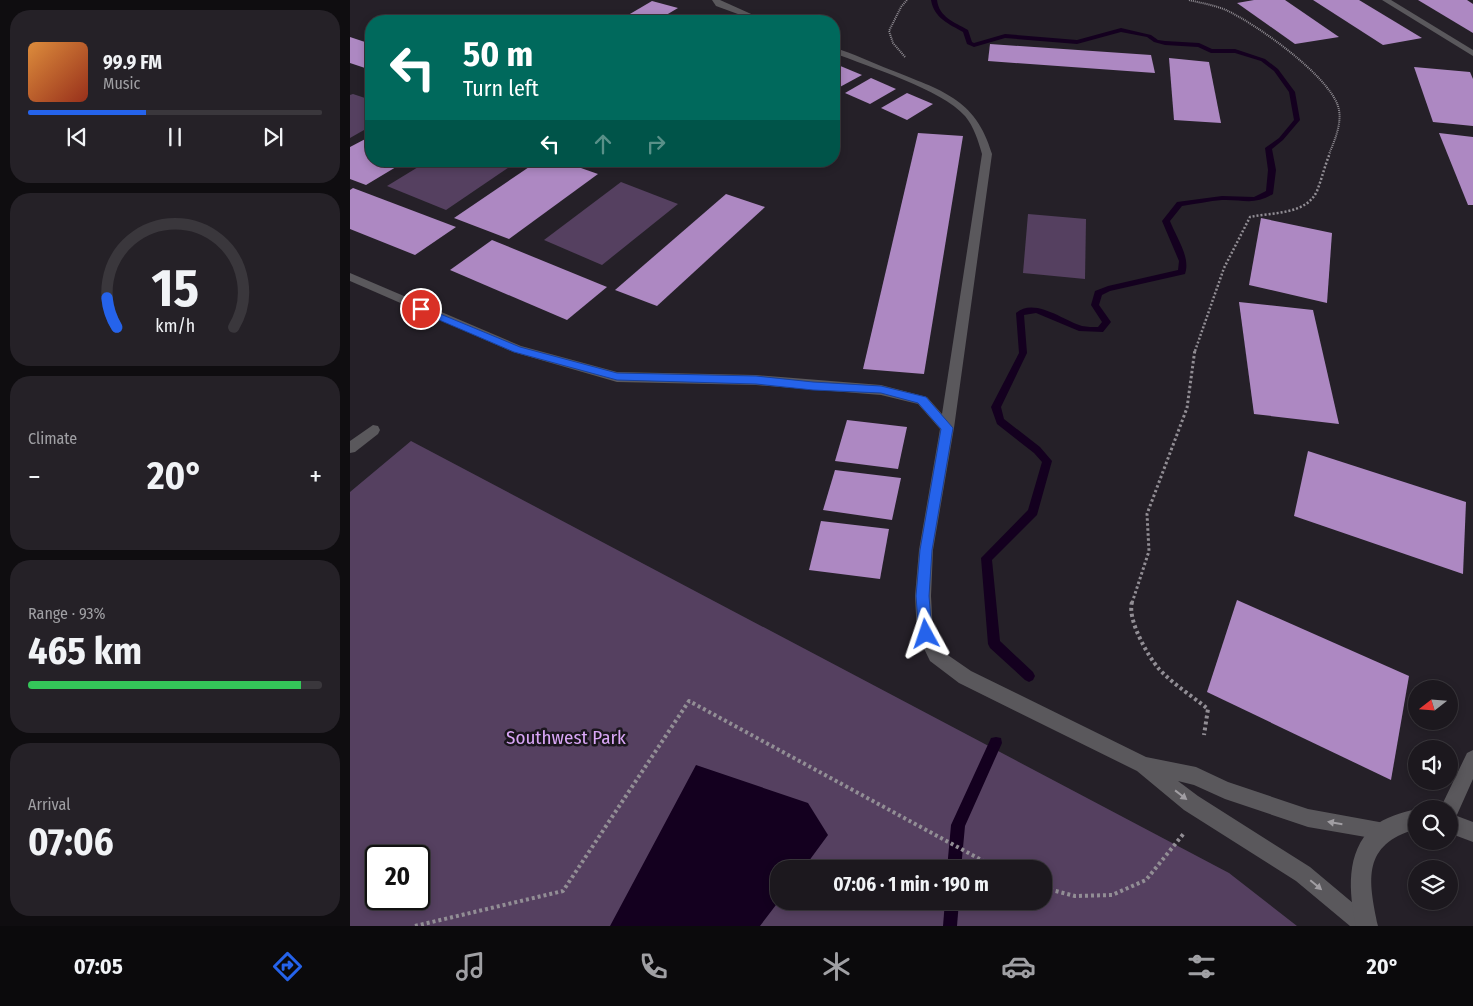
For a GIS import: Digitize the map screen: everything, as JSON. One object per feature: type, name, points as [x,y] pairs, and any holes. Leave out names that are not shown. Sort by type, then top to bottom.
[{"type":"street","points":[[1366,926],[1360,898],[1361,870],[1369,848],[1383,831],[1400,822],[1408,821]]},
{"type":"street","points":[[1458,826],[1473,832]]},
{"type":"lane","points":[[716,0],[719,4],[747,15]]},
{"type":"lane","points":[[1386,0],[1473,54]]},
{"type":"lane","points":[[840,52],[938,92],[958,104],[972,118],[988,154],[947,428],[926,550],[922,596],[926,634],[936,656],[965,677],[1143,765],[1191,803],[1303,874],[1366,926]]},
{"type":"lane","points":[[350,277],[517,350],[577,367],[617,377],[747,380],[881,390],[922,400],[947,428]]},
{"type":"lane","points":[[350,448],[373,430]]},
{"type":"lane","points":[[1454,800],[1473,761]]},
{"type":"lane","points":[[1143,765],[1196,776],[1225,790],[1308,818],[1383,831]]},
{"type":"path","points":[[906,58],[893,43],[889,31],[900,7],[907,0]]},
{"type":"path","points":[[1189,0],[1208,3],[1229,12],[1263,34],[1313,71],[1333,96],[1338,108],[1337,131],[1314,200],[1303,207],[1250,217],[1224,268],[1196,349],[1186,408],[1146,514],[1149,551],[1130,609],[1139,638],[1159,669],[1208,709],[1204,735]]},
{"type":"path","points":[[415,926],[563,891],[689,701],[982,860]]},
{"type":"path","points":[[1052,890],[1075,896],[1112,895],[1146,880],[1185,832]]},
{"type":"green space","points":[[353,94],[365,98],[365,129],[350,138],[350,95]]},
{"type":"green space","points":[[418,167],[509,167],[446,210],[387,186]]},
{"type":"green space","points":[[621,182],[678,204],[602,265],[544,240]]},
{"type":"green space","points":[[1028,214],[1086,219],[1085,279],[1023,273]]},
{"type":"green space","name":"Southwest Park","points":[[411,441],[1229,873],[1297,926],[350,926],[350,492]]},
{"type":"shaded area","points":[[696,765],[808,803],[828,835],[810,860],[770,860],[770,910],[772,910],[760,926],[610,926]]},
{"type":"building","points":[[1254,0],[1285,0],[1339,37],[1295,44],[1237,3]]},
{"type":"building","points":[[1313,0],[1359,0],[1422,38],[1383,45]]},
{"type":"building","points":[[1418,0],[1467,0],[1473,4],[1473,33]]},
{"type":"building","points":[[652,1],[678,8],[666,15],[628,15]]},
{"type":"building","points":[[350,37],[365,42],[365,68],[350,63]]},
{"type":"building","points":[[990,44],[1151,55],[1155,73],[988,61]]},
{"type":"building","points":[[1169,58],[1209,62],[1221,123],[1174,120]]},
{"type":"building","points":[[840,66],[862,75],[840,87]]},
{"type":"building","points":[[1414,67],[1470,72],[1473,79],[1473,126],[1433,122]]},
{"type":"building","points":[[871,78],[896,89],[870,104],[845,93]]},
{"type":"building","points":[[907,93],[933,104],[907,120],[881,108]]},
{"type":"building","points":[[918,133],[963,136],[924,374],[863,369]]},
{"type":"building","points":[[1439,133],[1473,137],[1473,205],[1468,205]]},
{"type":"building","points":[[365,139],[365,167],[396,167],[366,185],[350,179],[350,147]]},
{"type":"building","points":[[529,167],[578,167],[598,174],[509,239],[454,218]]},
{"type":"building","points":[[353,188],[456,227],[415,255],[350,229],[350,190]]},
{"type":"building","points":[[726,194],[765,207],[657,306],[615,290]]},
{"type":"building","points":[[1261,218],[1332,233],[1327,303],[1249,285]]},
{"type":"building","points":[[492,240],[607,287],[567,320],[450,270]]},
{"type":"building","points":[[1239,302],[1313,310],[1339,424],[1254,414]]},
{"type":"building","points":[[847,420],[907,427],[898,469],[835,461]]},
{"type":"building","points":[[1308,451],[1466,502],[1463,574],[1294,516]]},
{"type":"building","points":[[835,470],[901,478],[892,520],[823,510]]},
{"type":"building","points":[[821,521],[889,529],[880,579],[809,570]]},
{"type":"building","points":[[1237,600],[1409,676],[1391,780],[1207,692]]},
{"type":"waterway","points":[[934,0],[940,16],[966,31],[969,43],[974,45],[1005,36],[1077,42],[1121,30],[1149,36],[1156,41],[1165,43],[1199,45],[1211,51],[1235,51],[1263,60],[1276,70],[1292,92],[1297,120],[1281,139],[1268,148],[1272,170],[1270,192],[1254,200],[1222,198],[1180,204],[1166,221],[1183,261],[1182,272],[1098,293],[1095,305],[1107,322],[1100,330],[1082,329],[1037,310],[1020,313],[1023,353],[996,407],[1000,421],[1037,450],[1047,461],[1033,512],[986,558],[994,644],[1029,676]]},
{"type":"waterway","points":[[955,860],[958,825],[996,743]]},
{"type":"waterway","points":[[950,926],[951,910]]},
{"type":"route","points":[[421,309],[517,350],[617,377],[690,377],[756,380],[881,390],[922,400],[947,428],[926,550],[922,596],[926,634]]}]
